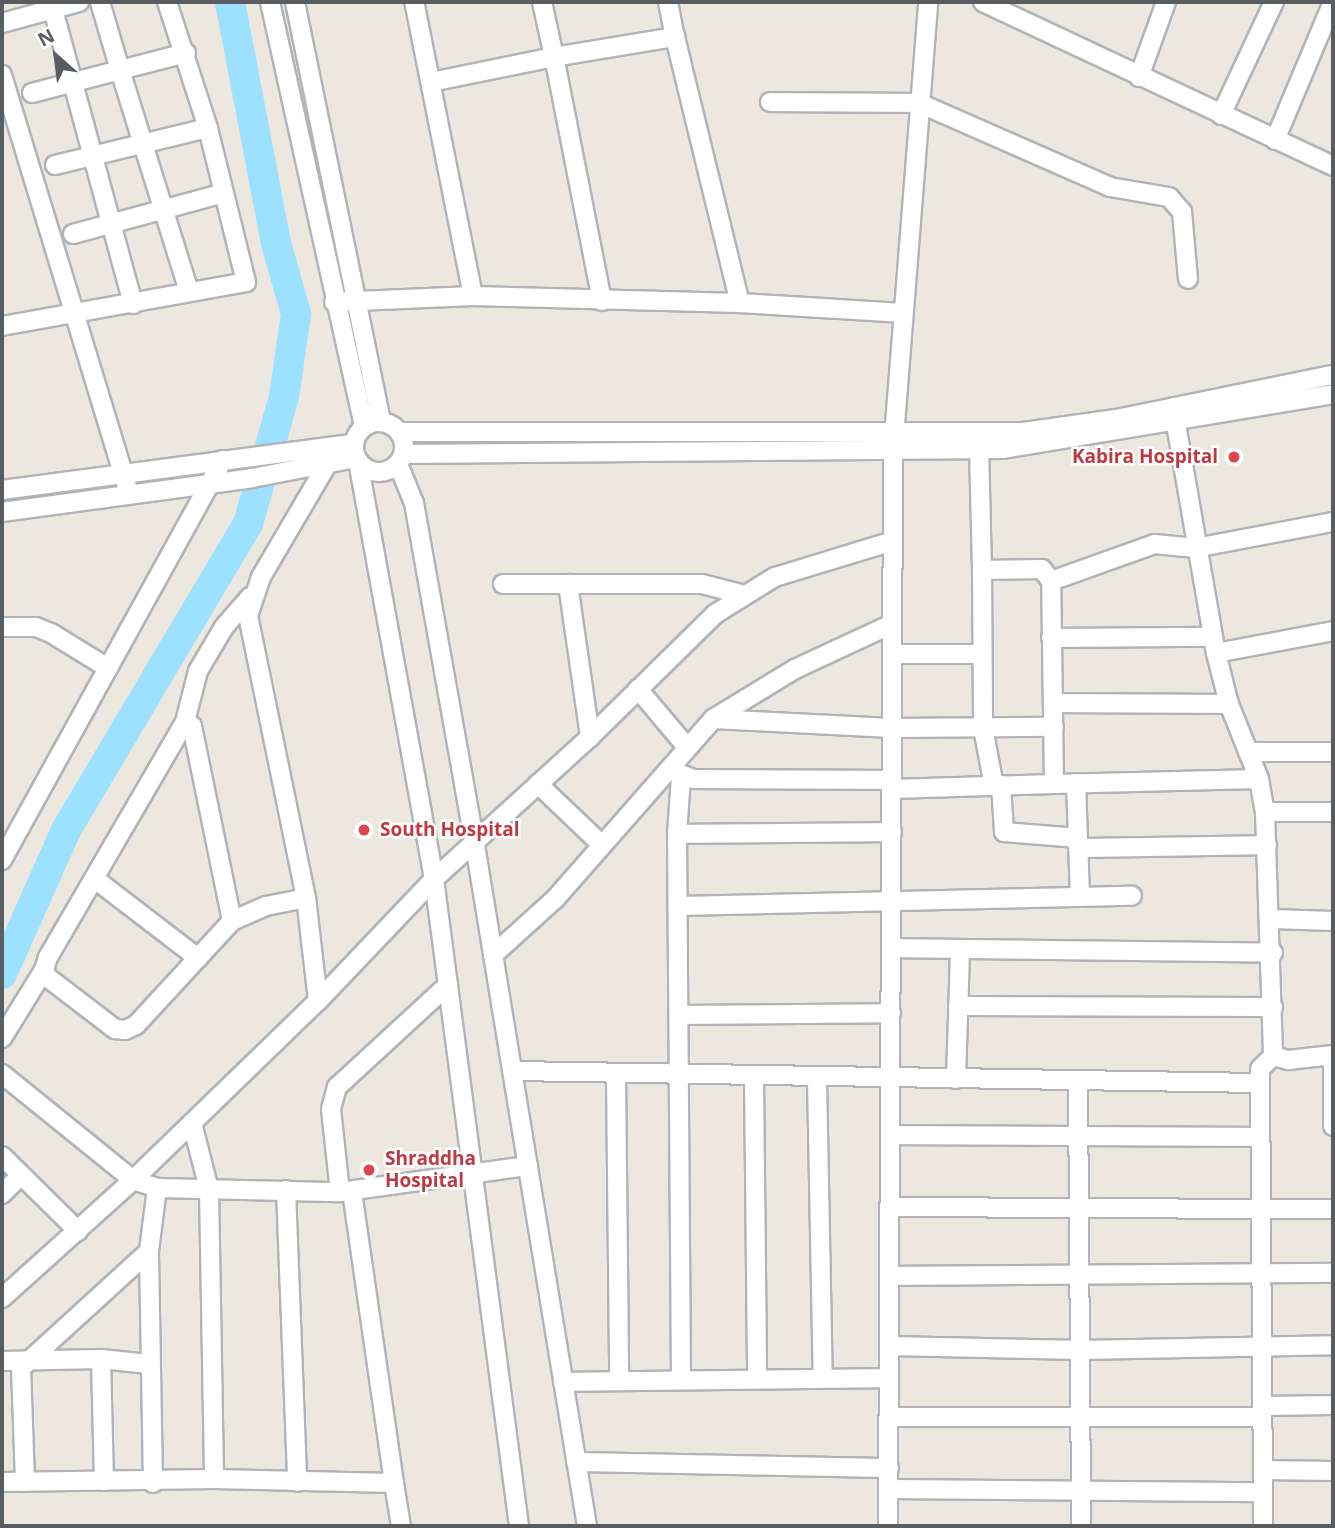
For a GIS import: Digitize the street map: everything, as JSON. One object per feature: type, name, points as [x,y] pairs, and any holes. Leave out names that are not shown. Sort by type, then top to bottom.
[{"type":"street","points":[[2,23],[52,5],[79,2]]},
{"type":"street","points":[[100,2],[188,292]]},
{"type":"street","points":[[2,326],[75,315],[246,282],[208,128],[186,52],[167,2]]},
{"type":"street","points":[[270,2],[334,302],[373,424]]},
{"type":"street","points":[[295,2],[354,300],[373,424],[356,454],[434,879],[519,1526]]},
{"type":"street","points":[[414,2],[473,296]]},
{"type":"street","points":[[542,2],[602,301]]},
{"type":"street","points":[[668,2],[740,303]]},
{"type":"street","points":[[888,1526],[894,443],[928,2]]},
{"type":"street","points":[[983,2],[1008,7],[1139,77],[1333,166]]},
{"type":"street","points":[[1139,77],[1166,2]]},
{"type":"street","points":[[1221,115],[1274,2]]},
{"type":"street","points":[[1275,140],[1330,3]]},
{"type":"street","points":[[52,5],[132,304]]},
{"type":"street","points":[[431,82],[554,57],[675,37]]},
{"type":"street","points":[[32,93],[186,52]]},
{"type":"street","points":[[2,75],[10,132],[75,315],[129,494]]},
{"type":"street","points":[[770,102],[919,103],[1110,187],[1169,197],[1182,212],[1188,279]]},
{"type":"street","points":[[55,165],[208,128]]},
{"type":"street","points":[[73,234],[224,193]]},
{"type":"street","points":[[334,302],[473,296],[740,303],[904,313]]},
{"type":"street","points":[[373,424],[400,432],[580,429],[979,449],[1174,415],[1333,375]]},
{"type":"street","points":[[2,490],[314,450],[356,454],[377,472],[401,459],[894,443],[1023,432],[1333,394]]},
{"type":"street","points":[[1174,415],[1214,645],[1229,704],[1259,779],[1265,812],[1273,953],[1273,1056],[1260,1069],[1263,1526]]},
{"type":"street","points":[[400,432],[401,459],[414,503],[475,841],[587,1526]]},
{"type":"street","points":[[979,449],[983,728],[998,785],[1004,832],[1078,843],[1267,845]]},
{"type":"street","points":[[2,512],[253,478],[328,463],[356,454]]},
{"type":"street","points":[[2,860],[223,460]]},
{"type":"street","points":[[2,1038],[44,970],[185,722],[198,671],[224,627],[251,597],[328,463]]},
{"type":"street","points":[[1051,581],[1155,544],[1195,548],[1333,522]]},
{"type":"street","points":[[2,1298],[133,1180],[318,1001],[434,879],[590,737],[715,614],[741,594],[818,561],[893,541]]},
{"type":"street","points":[[982,570],[1042,569],[1051,581],[1054,784]]},
{"type":"street","points":[[503,584],[702,584],[741,594]]},
{"type":"street","points":[[568,584],[590,737]]},
{"type":"street","points":[[251,597],[248,615],[306,898],[318,1001]]},
{"type":"street","points":[[493,955],[555,900],[602,845],[674,772],[686,746],[713,719],[795,669],[892,624]]},
{"type":"street","points":[[2,644],[7,627],[51,633],[108,668]]},
{"type":"street","points":[[1051,638],[1214,645],[1333,631]]},
{"type":"street","points":[[893,654],[981,654]]},
{"type":"street","points":[[638,689],[686,746]]},
{"type":"street","points":[[1054,703],[1229,704]]},
{"type":"street","points":[[713,719],[892,728],[1054,727]]},
{"type":"street","points":[[185,722],[192,726],[232,921]]},
{"type":"street","points":[[1248,752],[1333,752]]},
{"type":"street","points":[[674,772],[892,784],[998,785],[1259,779]]},
{"type":"street","points":[[674,772],[681,1076],[681,1380]]},
{"type":"street","points":[[1076,783],[1080,897]]},
{"type":"street","points":[[538,784],[602,845]]},
{"type":"street","points":[[1265,812],[1333,812]]},
{"type":"street","points":[[677,834],[892,832]]},
{"type":"street","points":[[95,879],[198,958]]},
{"type":"street","points":[[678,906],[1132,896]]},
{"type":"street","points":[[44,970],[115,1028],[125,1030],[136,1025],[232,921],[266,905],[306,898]]},
{"type":"street","points":[[1271,919],[1333,921]]},
{"type":"street","points":[[891,948],[1273,953]]},
{"type":"street","points":[[956,1079],[960,948]]},
{"type":"street","points":[[401,1526],[331,1109],[337,1087],[448,985]]},
{"type":"street","points":[[958,1006],[1273,1007]]},
{"type":"street","points":[[680,1015],[891,1013]]},
{"type":"street","points":[[1273,1056],[1289,1060],[1333,1057],[1333,1126]]},
{"type":"street","points":[[512,1071],[754,1078],[1260,1083]]},
{"type":"street","points":[[2,1074],[133,1180],[157,1188],[346,1191],[528,1166]]},
{"type":"street","points":[[616,1074],[619,1381]]},
{"type":"street","points":[[754,1078],[757,1379]]},
{"type":"street","points":[[817,1078],[823,1378]]},
{"type":"street","points":[[1078,1081],[1081,1526]]},
{"type":"street","points":[[191,1123],[209,1189],[214,1479]]},
{"type":"street","points":[[890,1135],[1260,1138]]},
{"type":"street","points":[[2,1156],[19,1177],[78,1231]]},
{"type":"street","points":[[2,1194],[19,1177]]},
{"type":"street","points":[[153,1483],[149,1251],[157,1188]]},
{"type":"street","points":[[286,1190],[297,1482]]},
{"type":"street","points":[[890,1207],[1333,1209]]},
{"type":"street","points":[[25,1482],[21,1368],[149,1251]]},
{"type":"street","points":[[890,1276],[1333,1273]]},
{"type":"street","points":[[889,1346],[1080,1350],[1333,1345]]},
{"type":"street","points":[[2,1361],[101,1359],[149,1364]]},
{"type":"street","points":[[101,1359],[104,1481]]},
{"type":"street","points":[[563,1382],[889,1378]]},
{"type":"street","points":[[889,1418],[1080,1419],[1262,1412],[1333,1405]]},
{"type":"street","points":[[576,1462],[889,1468]]},
{"type":"street","points":[[1263,1470],[1333,1471]]},
{"type":"street","points":[[2,1482],[153,1483],[214,1479],[394,1483]]},
{"type":"street","points":[[889,1489],[1263,1492]]},
{"type":"waterway","points":[[2,974],[66,830],[248,524],[284,397],[296,314],[276,243],[230,2]]},
{"type":"place","name":"Kabira Hospital","points":[[1234,457]]},
{"type":"place","name":"South Hospital","points":[[364,830]]},
{"type":"place","name":"Shraddha Hospital","points":[[369,1170]]}]
